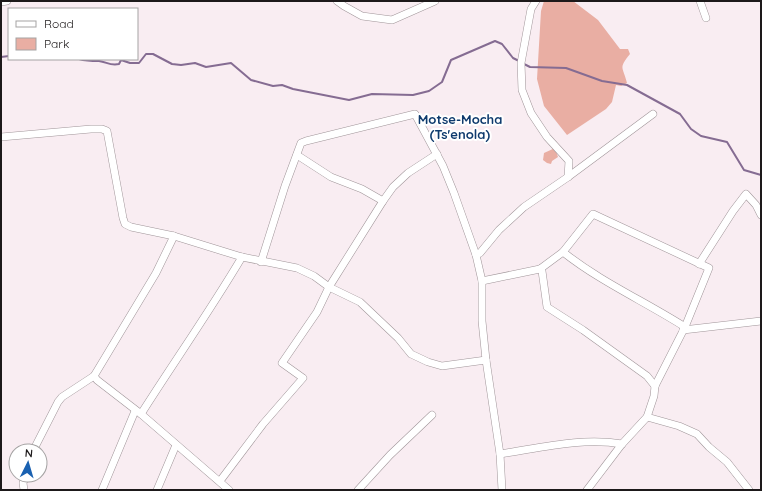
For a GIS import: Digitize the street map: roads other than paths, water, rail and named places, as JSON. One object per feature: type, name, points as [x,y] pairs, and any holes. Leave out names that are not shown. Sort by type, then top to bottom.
[{"type":"street","points":[[1,2],[7,1]]},
{"type":"street","points":[[337,1],[362,16],[392,20],[435,1]]},
{"type":"street","points":[[536,1],[531,9],[521,63],[522,90],[531,113],[547,137],[569,161],[568,177]]},
{"type":"street","points":[[700,1],[706,18]]},
{"type":"street","points":[[261,262],[285,186],[301,144],[306,141],[415,114],[437,154],[454,193],[476,255],[482,281],[482,321],[486,360],[500,454],[502,490]]},
{"type":"street","points":[[476,255],[480,253],[513,216],[653,114]]},
{"type":"street","points":[[1,137],[91,129],[102,129],[107,131],[125,224],[132,227],[174,236],[261,262],[297,268],[314,276],[329,287],[360,302],[398,338],[411,354],[422,359],[442,366],[486,360]]},
{"type":"street","points":[[220,481],[263,424],[303,378],[282,363],[317,312],[329,287],[383,202],[393,187],[408,173],[437,154]]},
{"type":"street","points":[[297,155],[331,177],[362,189],[383,202]]},
{"type":"street","points":[[699,264],[733,211],[746,194],[756,205],[761,215]]},
{"type":"street","points":[[482,281],[540,269],[564,252],[593,214],[709,268],[684,328],[655,386],[654,396],[647,417],[622,444],[587,490]]},
{"type":"street","points":[[37,443],[62,397],[94,376],[156,273],[174,236]]},
{"type":"street","points":[[564,252],[611,285],[661,312],[684,328],[761,321]]},
{"type":"street","points":[[102,490],[138,413],[217,299],[242,257]]},
{"type":"street","points":[[540,269],[542,271],[547,307],[583,330],[647,376],[655,386]]},
{"type":"street","points":[[94,376],[229,490]]},
{"type":"street","points":[[358,490],[390,455],[432,415]]},
{"type":"street","points":[[647,417],[679,426],[698,434],[709,447],[727,462],[749,490]]},
{"type":"street","points":[[500,454],[570,443],[607,442],[622,444]]},
{"type":"street","points":[[157,490],[176,445]]},
{"type":"waterway","points":[[121,60],[130,63],[139,63],[146,54],[153,54],[172,64],[181,65],[195,63],[206,67],[231,63],[251,80],[273,86],[282,85],[293,89],[349,100],[372,94],[413,95],[429,91],[442,82],[451,60],[495,41],[502,44],[513,58],[519,61]]},
{"type":"waterway","points":[[1,57],[8,56]]},
{"type":"waterway","points":[[83,60],[99,61],[113,65],[119,64],[121,60]]},
{"type":"waterway","points":[[524,64],[530,67],[566,68],[602,81],[627,85],[680,114],[691,129],[701,136],[727,142],[744,170],[761,175]]},
{"type":"district","name":"Motse-Mocha (Ts'enola)","points":[[460,126]]}]
